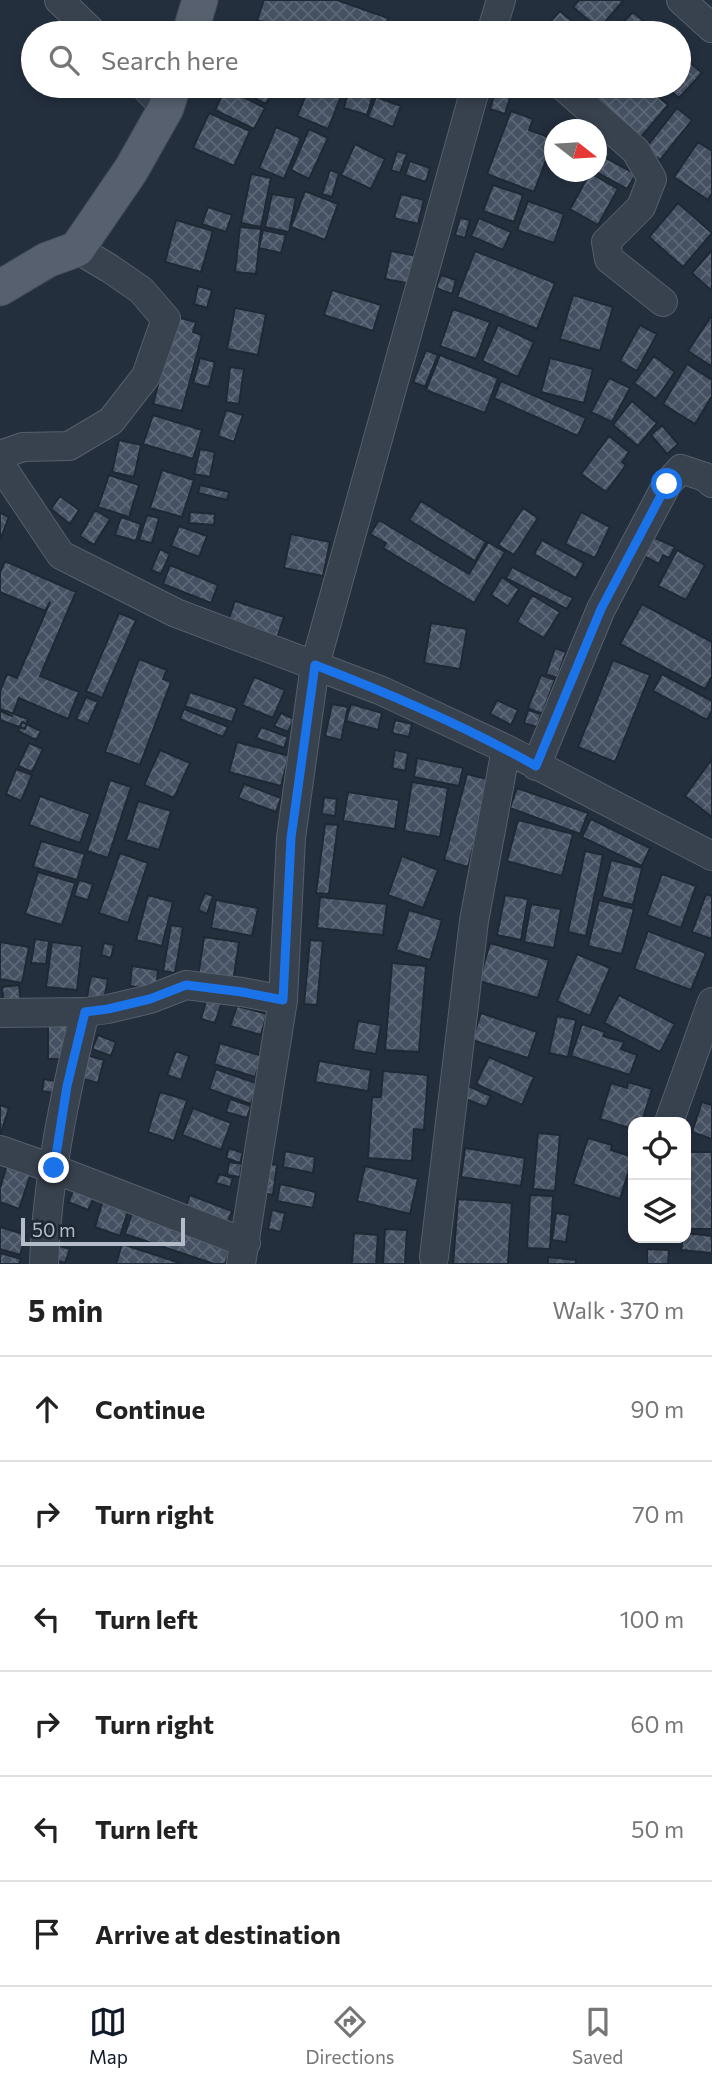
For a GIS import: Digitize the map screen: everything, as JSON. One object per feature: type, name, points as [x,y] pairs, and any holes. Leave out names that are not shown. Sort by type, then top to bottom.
[{"type":"main road","points":[[194,21],[200,0]]},
{"type":"main road","points":[[0,288],[47,260],[77,249],[131,170],[159,98]]},
{"type":"street","points":[[59,0],[81,21]]},
{"type":"street","points":[[495,21],[501,0]]},
{"type":"street","points":[[681,0],[712,28]]},
{"type":"street","points":[[0,1150],[54,1168],[244,1254],[283,1000],[291,838],[315,665],[473,98]]},
{"type":"street","points":[[576,98],[635,151],[652,179],[641,207],[606,242],[609,259],[663,302]]},
{"type":"street","points":[[0,455],[23,447],[69,446],[111,421],[146,376],[166,319],[141,290],[77,249]]},
{"type":"street","points":[[0,464],[61,555],[176,613],[382,691],[506,749],[712,856]]},
{"type":"street","points":[[536,766],[601,609],[667,484],[681,469],[705,477],[712,483]]},
{"type":"street","points":[[434,1257],[474,921],[506,749]]},
{"type":"street","points":[[0,1013],[85,1012],[108,1009],[150,999],[186,985],[283,1000]]},
{"type":"street","points":[[670,1117],[712,1002]]},
{"type":"street","points":[[44,1264],[45,1225],[67,1086],[85,1012]]},
{"type":"building","points":[[264,0],[337,0],[388,18],[387,21],[257,20]]},
{"type":"building","points":[[579,0],[623,1],[606,21],[590,21],[573,7]]},
{"type":"building","points":[[560,11],[572,21],[551,21]]},
{"type":"building","points":[[633,12],[643,21],[624,21]]},
{"type":"building","points":[[691,63],[702,73],[691,85]]},
{"type":"building","points":[[221,98],[246,98],[265,108],[254,129],[215,110]]},
{"type":"building","points":[[254,98],[269,98],[266,104]]},
{"type":"building","points":[[305,98],[340,98],[328,129],[297,116]]},
{"type":"building","points":[[347,98],[372,98],[367,115],[344,108]]},
{"type":"building","points":[[376,98],[401,106],[393,127],[368,117]]},
{"type":"building","points":[[493,98],[510,98],[505,114],[490,109]]},
{"type":"building","points":[[595,98],[660,98],[668,105],[641,137]]},
{"type":"building","points":[[677,108],[692,120],[660,160],[645,149]]},
{"type":"building","points":[[511,111],[533,119],[529,130],[544,135],[544,166],[534,192],[487,174]]},
{"type":"building","points":[[209,113],[250,131],[234,166],[193,148]]},
{"type":"building","points":[[276,127],[301,138],[284,179],[259,168]]},
{"type":"building","points":[[309,129],[328,138],[309,179],[291,170]]},
{"type":"building","points":[[698,142],[712,151],[712,193],[708,200],[674,177]]},
{"type":"building","points":[[355,144],[385,159],[371,189],[341,175]]},
{"type":"building","points":[[397,151],[407,154],[400,173],[391,170]]},
{"type":"building","points":[[607,159],[636,174],[627,189],[607,178]]},
{"type":"building","points":[[410,161],[430,168],[426,182],[405,175]]},
{"type":"building","points":[[330,170],[339,173],[332,197],[322,194]]},
{"type":"building","points":[[251,174],[271,178],[261,227],[241,223]]},
{"type":"building","points":[[585,182],[606,182],[618,189],[598,225],[570,209]]},
{"type":"building","points":[[493,185],[523,195],[514,222],[483,211]]},
{"type":"building","points":[[305,191],[338,204],[325,240],[291,227]]},
{"type":"building","points":[[272,194],[296,198],[289,232],[265,227]]},
{"type":"building","points":[[401,194],[424,200],[418,224],[394,218]]},
{"type":"building","points":[[528,201],[564,214],[554,243],[517,230]]},
{"type":"building","points":[[678,203],[712,233],[683,267],[649,237]]},
{"type":"building","points":[[208,207],[232,215],[226,232],[202,224]]},
{"type":"building","points":[[460,218],[470,220],[465,238],[455,235]]},
{"type":"building","points":[[479,218],[511,232],[503,250],[471,236]]},
{"type":"building","points":[[176,220],[213,231],[201,272],[165,262]]},
{"type":"building","points":[[240,227],[261,229],[256,274],[235,272]]},
{"type":"building","points":[[263,230],[286,235],[281,253],[259,248]]},
{"type":"building","points":[[712,250],[712,291],[692,273]]},
{"type":"building","points":[[391,251],[417,256],[412,284],[385,279]]},
{"type":"building","points":[[475,251],[555,283],[537,329],[457,297]]},
{"type":"building","points":[[441,275],[456,280],[452,294],[436,288]]},
{"type":"building","points":[[198,286],[212,290],[207,308],[194,304]]},
{"type":"building","points":[[332,290],[381,305],[373,331],[324,315]]},
{"type":"building","points":[[573,295],[613,307],[600,351],[560,339]]},
{"type":"building","points":[[235,308],[266,314],[258,355],[227,349]]},
{"type":"building","points":[[453,309],[490,322],[476,359],[440,346]]},
{"type":"building","points":[[712,315],[712,364],[711,366],[688,351]]},
{"type":"building","points":[[176,317],[196,322],[193,332],[202,335],[182,411],[153,404]]},
{"type":"building","points":[[498,325],[534,342],[518,377],[482,361]]},
{"type":"building","points":[[640,325],[657,334],[637,371],[620,361]]},
{"type":"building","points":[[426,350],[438,355],[425,387],[413,382]]},
{"type":"building","points":[[440,355],[498,378],[485,413],[426,390]]},
{"type":"building","points":[[654,356],[675,372],[656,399],[634,383]]},
{"type":"building","points":[[200,358],[215,362],[209,387],[193,383]]},
{"type":"building","points":[[550,358],[593,369],[584,403],[541,392]]},
{"type":"building","points":[[687,364],[712,380],[712,396],[695,424],[663,404]]},
{"type":"building","points":[[230,367],[244,369],[239,404],[226,402]]},
{"type":"building","points":[[609,378],[630,388],[612,422],[591,412]]},
{"type":"building","points":[[501,381],[586,418],[578,436],[494,398]]},
{"type":"building","points":[[632,401],[657,423],[638,446],[613,425]]},
{"type":"building","points":[[226,410],[243,415],[234,442],[218,436]]},
{"type":"building","points":[[153,415],[202,430],[193,459],[143,444]]},
{"type":"building","points":[[662,425],[678,444],[667,454],[651,435]]},
{"type":"building","points":[[609,436],[629,452],[622,462],[626,465],[606,492],[581,474]]},
{"type":"building","points":[[119,440],[141,445],[134,477],[112,472]]},
{"type":"building","points":[[200,449],[215,452],[210,477],[194,474]]},
{"type":"building","points":[[162,470],[194,480],[182,517],[150,508]]},
{"type":"building","points":[[109,475],[139,485],[129,517],[98,507]]},
{"type":"building","points":[[200,485],[229,492],[227,500],[198,493]]},
{"type":"building","points":[[60,496],[79,510],[70,524],[51,509]]},
{"type":"building","points":[[421,501],[486,542],[475,561],[409,520]]},
{"type":"building","points":[[523,508],[538,518],[514,555],[498,545]]},
{"type":"building","points":[[95,510],[110,519],[94,545],[80,536]]},
{"type":"building","points":[[190,512],[215,514],[214,525],[189,523]]},
{"type":"building","points":[[581,512],[610,527],[595,558],[565,544]]},
{"type":"building","points":[[0,513],[9,517],[0,540]]},
{"type":"building","points":[[147,515],[159,518],[152,543],[139,540]]},
{"type":"building","points":[[121,517],[141,524],[136,541],[115,535]]},
{"type":"building","points":[[379,520],[469,574],[488,542],[505,552],[474,603],[383,548],[386,543],[370,534]]},
{"type":"building","points":[[179,526],[207,536],[199,557],[171,546]]},
{"type":"building","points":[[291,534],[330,542],[323,576],[284,568]]},
{"type":"building","points":[[649,535],[675,547],[669,558],[663,555],[659,564],[640,554]]},
{"type":"building","points":[[542,540],[584,563],[576,578],[534,554]]},
{"type":"building","points":[[160,549],[170,554],[161,574],[151,570]]},
{"type":"building","points":[[677,550],[705,565],[686,600],[658,586]]},
{"type":"building","points":[[5,561],[76,592],[40,676],[79,692],[68,719],[19,698],[12,716],[0,711],[0,691],[7,674],[17,678],[50,602],[45,611],[0,592],[0,573]]},
{"type":"building","points":[[170,565],[218,585],[211,603],[163,584]]},
{"type":"building","points":[[512,567],[573,598],[567,609],[506,578]]},
{"type":"building","points":[[502,577],[519,589],[508,606],[491,595]]},
{"type":"building","points":[[532,595],[560,612],[544,638],[517,622]]},
{"type":"building","points":[[235,601],[284,617],[277,638],[228,621]]},
{"type":"building","points":[[642,604],[712,642],[712,676],[705,689],[620,644]]},
{"type":"building","points":[[119,613],[136,620],[102,698],[86,691]]},
{"type":"building","points":[[431,623],[467,629],[460,669],[424,663]]},
{"type":"building","points":[[555,648],[566,652],[557,678],[546,674]]},
{"type":"building","points":[[139,659],[167,670],[163,679],[171,682],[140,765],[105,752]]},
{"type":"building","points":[[613,660],[650,675],[615,762],[578,747]]},
{"type":"building","points":[[662,674],[712,701],[712,710],[707,720],[653,691]]},
{"type":"building","points":[[541,675],[555,680],[542,714],[528,708]]},
{"type":"building","points":[[254,677],[285,690],[273,718],[242,705]]},
{"type":"building","points":[[190,692],[237,708],[232,722],[185,706]]},
{"type":"building","points":[[86,697],[98,702],[88,724],[76,719]]},
{"type":"building","points":[[497,700],[518,710],[511,725],[490,714]]},
{"type":"building","points":[[332,704],[348,707],[341,740],[325,736]]},
{"type":"building","points":[[351,704],[382,713],[378,730],[346,721]]},
{"type":"building","points":[[0,709],[28,719],[25,729],[0,720]]},
{"type":"building","points":[[184,709],[228,727],[223,737],[180,719]]},
{"type":"building","points":[[528,710],[541,714],[537,727],[524,723]]},
{"type":"building","points":[[281,713],[294,719],[288,732],[274,726]]},
{"type":"building","points":[[395,720],[412,724],[409,737],[392,733]]},
{"type":"building","points":[[22,722],[41,731],[36,740],[18,731]]},
{"type":"building","points":[[261,727],[288,737],[284,748],[256,738]]},
{"type":"building","points":[[237,742],[289,756],[281,786],[229,772]]},
{"type":"building","points":[[29,743],[43,749],[32,772],[18,766]]},
{"type":"building","points":[[160,750],[190,763],[174,798],[144,785]]},
{"type":"building","points":[[395,750],[408,753],[405,771],[392,768]]},
{"type":"building","points":[[417,758],[463,768],[459,786],[414,777]]},
{"type":"building","points":[[712,759],[712,817],[685,796]]},
{"type":"building","points":[[16,769],[32,775],[21,801],[6,794]]},
{"type":"building","points":[[467,774],[491,780],[468,867],[444,860]]},
{"type":"building","points":[[110,780],[131,787],[108,858],[87,851]]},
{"type":"building","points":[[412,782],[448,788],[440,837],[404,831]]},
{"type":"building","points":[[244,784],[281,798],[276,812],[238,798]]},
{"type":"building","points":[[517,788],[588,813],[580,834],[510,808]]},
{"type":"building","points":[[348,792],[399,800],[395,829],[343,821]]},
{"type":"building","points":[[40,796],[90,814],[80,843],[29,825]]},
{"type":"building","points":[[324,797],[337,799],[335,816],[322,814]]},
{"type":"building","points":[[138,801],[171,811],[159,850],[126,840]]},
{"type":"building","points":[[591,819],[650,848],[642,866],[582,837]]},
{"type":"building","points":[[518,820],[573,834],[562,876],[507,861]]},
{"type":"building","points":[[325,824],[338,825],[329,894],[316,893]]},
{"type":"building","points":[[41,841],[85,854],[77,880],[33,867]]},
{"type":"building","points":[[585,851],[603,855],[586,936],[568,932]]},
{"type":"building","points":[[120,853],[148,863],[128,923],[99,913]]},
{"type":"building","points":[[402,856],[438,870],[423,908],[388,895]]},
{"type":"building","points":[[611,860],[642,868],[633,905],[602,897]]},
{"type":"building","points":[[38,872],[75,883],[62,925],[25,914]]},
{"type":"building","points":[[662,874],[696,886],[681,928],[647,915]]},
{"type":"building","points":[[79,880],[93,884],[88,900],[74,896]]},
{"type":"building","points":[[205,893],[213,896],[207,914],[198,910]]},
{"type":"building","points":[[706,894],[712,896],[712,939],[692,932]]},
{"type":"building","points":[[148,895],[173,902],[162,946],[136,940]]},
{"type":"building","points":[[505,895],[528,899],[521,940],[497,935]]},
{"type":"building","points":[[320,897],[387,904],[383,935],[317,928]]},
{"type":"building","points":[[216,900],[258,908],[252,936],[211,928]]},
{"type":"building","points":[[599,900],[634,909],[622,954],[588,946]]},
{"type":"building","points":[[531,904],[561,909],[554,948],[524,942]]},
{"type":"building","points":[[409,910],[442,920],[430,960],[396,950]]},
{"type":"building","points":[[171,925],[183,927],[175,973],[163,971]]},
{"type":"building","points":[[648,931],[706,953],[691,990],[634,969]]},
{"type":"building","points":[[204,937],[239,942],[233,982],[198,977]]},
{"type":"building","points":[[35,939],[49,941],[46,964],[31,963]]},
{"type":"building","points":[[310,940],[323,941],[317,1005],[304,1004]]},
{"type":"building","points":[[0,942],[29,947],[22,983],[0,979]]},
{"type":"building","points":[[52,942],[82,946],[77,990],[46,987]]},
{"type":"building","points":[[104,943],[114,945],[111,958],[101,955]]},
{"type":"building","points":[[490,943],[549,960],[538,998],[479,981]]},
{"type":"building","points":[[577,954],[610,968],[590,1016],[557,1001]]},
{"type":"building","points":[[392,963],[426,966],[419,1052],[385,1050]]},
{"type":"building","points":[[132,966],[158,970],[156,990],[130,986]]},
{"type":"building","points":[[91,976],[108,979],[103,1005],[86,1002]]},
{"type":"building","points":[[19,985],[21,1004],[4,1005],[2,987]]},
{"type":"building","points":[[208,994],[223,999],[215,1023],[201,1019]]},
{"type":"building","points":[[619,995],[675,1024],[660,1052],[604,1023]]},
{"type":"building","points":[[237,1006],[267,1014],[261,1035],[230,1026]]},
{"type":"building","points":[[481,1013],[537,1032],[528,1058],[472,1040]]},
{"type":"building","points":[[557,1016],[576,1020],[568,1057],[549,1053]]},
{"type":"building","points":[[48,1021],[69,1021],[68,1059],[48,1059]]},
{"type":"building","points":[[358,1021],[381,1025],[376,1054],[353,1050]]},
{"type":"building","points":[[582,1024],[605,1032],[603,1036],[624,1042],[621,1049],[637,1055],[630,1075],[571,1056]]},
{"type":"building","points":[[98,1035],[116,1042],[111,1056],[92,1049]]},
{"type":"building","points":[[220,1043],[262,1056],[255,1077],[214,1064]]},
{"type":"building","points":[[176,1051],[189,1056],[181,1080],[167,1075]]},
{"type":"building","points":[[79,1053],[104,1060],[98,1083],[73,1076]]},
{"type":"building","points":[[489,1057],[534,1077],[522,1105],[476,1084]]},
{"type":"building","points":[[319,1061],[371,1070],[368,1091],[315,1082]]},
{"type":"building","points":[[216,1069],[258,1084],[251,1104],[209,1089]]},
{"type":"building","points":[[383,1071],[428,1075],[424,1130],[414,1129],[412,1161],[368,1158],[372,1097],[381,1097]]},
{"type":"building","points":[[44,1079],[61,1082],[59,1094],[42,1091]]},
{"type":"building","points":[[628,1082],[652,1089],[644,1117],[628,1117],[628,1127],[600,1119],[611,1083],[627,1088]]},
{"type":"building","points":[[468,1086],[491,1096],[486,1107],[463,1098]]},
{"type":"building","points":[[160,1092],[187,1100],[174,1141],[148,1132]]},
{"type":"building","points":[[230,1099],[251,1106],[247,1118],[226,1112]]},
{"type":"building","points":[[702,1102],[712,1105],[712,1139],[692,1132]]},
{"type":"building","points":[[0,1105],[9,1108],[0,1136]]},
{"type":"building","points":[[193,1108],[231,1123],[221,1150],[182,1135]]},
{"type":"building","points":[[538,1133],[560,1135],[555,1191],[533,1189]]},
{"type":"building","points":[[588,1138],[612,1145],[611,1150],[628,1155],[628,1173],[620,1199],[573,1184]]},
{"type":"building","points":[[229,1148],[243,1153],[240,1163],[226,1158]]},
{"type":"building","points":[[465,1148],[525,1158],[521,1186],[461,1177]]},
{"type":"building","points":[[285,1151],[315,1157],[313,1173],[283,1167]]},
{"type":"building","points":[[691,1152],[712,1152],[712,1229],[691,1229]]},
{"type":"building","points":[[229,1162],[242,1164],[240,1177],[227,1175]]},
{"type":"building","points":[[267,1163],[277,1165],[273,1195],[262,1193]]},
{"type":"building","points":[[7,1165],[31,1173],[19,1209],[0,1202],[0,1188]]},
{"type":"building","points":[[365,1166],[418,1179],[410,1214],[357,1201]]},
{"type":"building","points":[[219,1174],[233,1178],[230,1187],[216,1183]]},
{"type":"building","points":[[280,1184],[316,1192],[313,1208],[277,1201]]},
{"type":"building","points":[[75,1187],[95,1195],[88,1210],[68,1202]]},
{"type":"building","points":[[190,1195],[232,1211],[226,1227],[184,1211]]},
{"type":"building","points":[[530,1195],[553,1196],[550,1249],[527,1248]]},
{"type":"building","points":[[458,1199],[512,1203],[508,1264],[453,1264]]},
{"type":"building","points":[[103,1200],[129,1208],[120,1236],[95,1227]]},
{"type":"building","points":[[272,1210],[285,1213],[281,1232],[268,1229]]},
{"type":"building","points":[[132,1213],[231,1247],[225,1264],[214,1264],[125,1234]]},
{"type":"building","points":[[556,1213],[570,1215],[566,1242],[552,1240]]},
{"type":"building","points":[[0,1227],[26,1235],[20,1255],[0,1249]]},
{"type":"building","points":[[385,1229],[407,1230],[405,1264],[383,1264]]},
{"type":"building","points":[[354,1233],[378,1235],[376,1264],[352,1264]]},
{"type":"building","points":[[691,1234],[712,1236],[712,1253],[681,1250],[682,1243],[691,1243]]},
{"type":"building","points":[[53,1244],[70,1249],[65,1263],[49,1258]]},
{"type":"building","points":[[122,1244],[183,1264],[116,1264]]},
{"type":"building","points":[[647,1249],[669,1250],[668,1264],[647,1264]]},
{"type":"building","points":[[0,1253],[21,1259],[19,1264],[0,1264]]},
{"type":"building","points":[[548,1257],[576,1260],[576,1264],[548,1264]]},
{"type":"route","points":[[54,1168],[67,1086],[85,1012],[150,999],[186,985],[283,1000],[291,838],[315,665],[382,691],[506,749],[536,766],[601,609],[667,484]]}]
